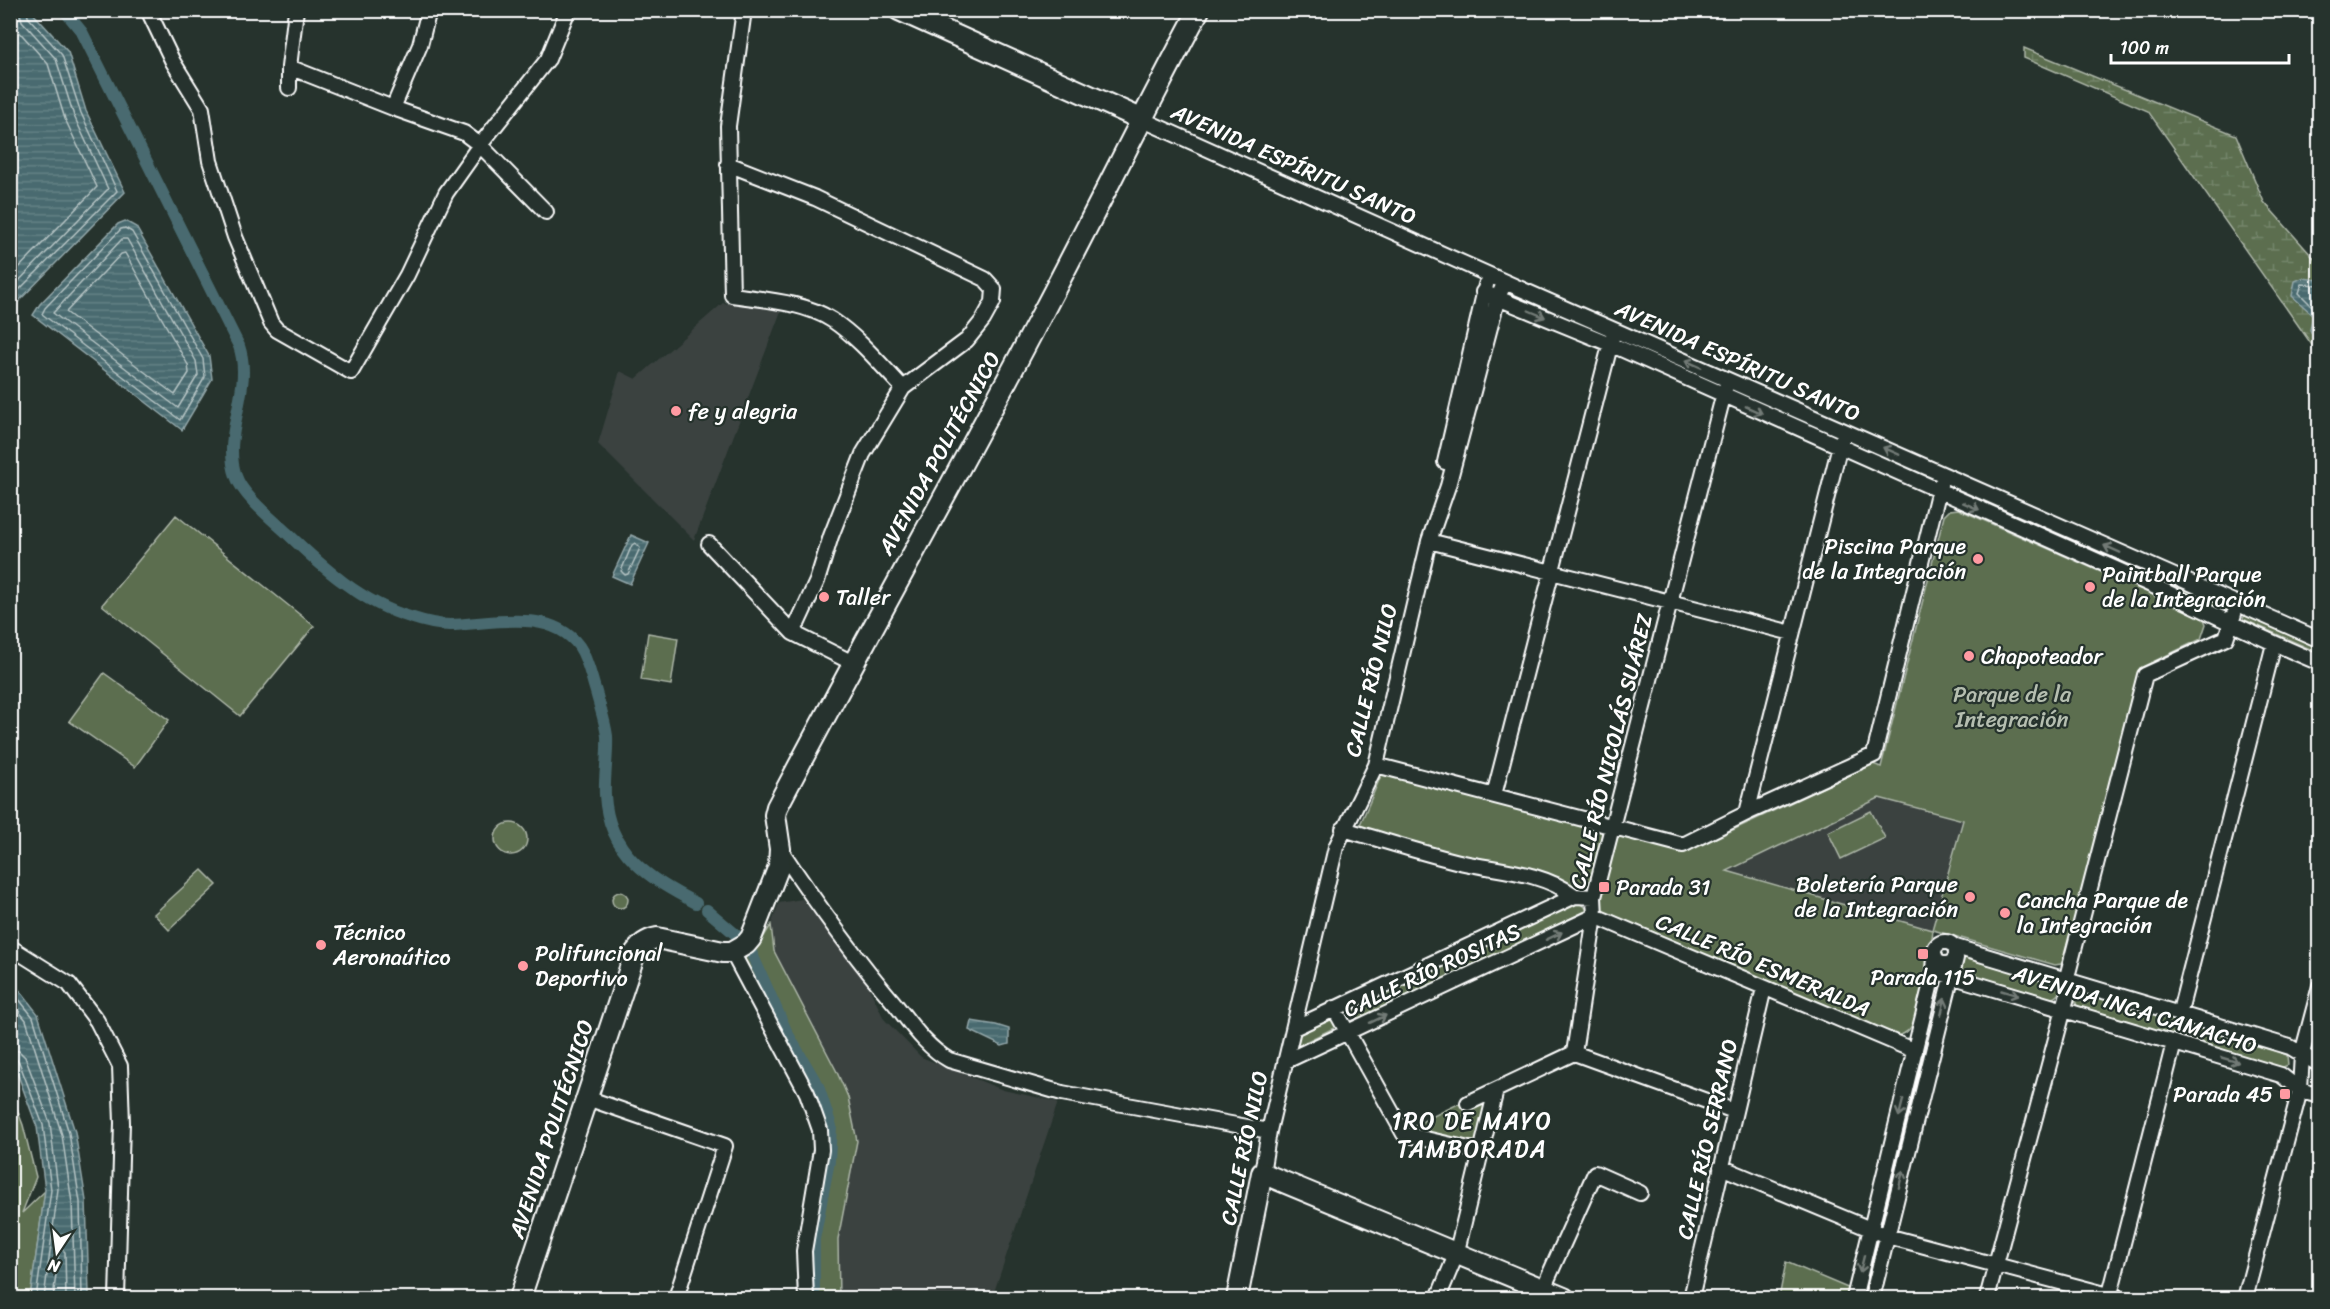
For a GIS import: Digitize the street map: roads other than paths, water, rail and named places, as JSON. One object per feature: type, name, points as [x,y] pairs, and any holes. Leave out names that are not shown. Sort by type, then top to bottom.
[{"type":"main road","points":[[899,10],[1141,119]]},
{"type":"main road","name":"AVENIDA POLITÉCNICO","points":[[523,1298],[635,953],[641,945],[657,938],[723,952],[741,946],[775,878],[780,849],[775,815],[777,807],[1044,311],[1199,10]]},
{"type":"main road","points":[[1262,1173],[1564,1299]]},
{"type":"main road","name":"CALLE RÍO NILO","points":[[1237,1299],[1262,1173]]},
{"type":"street","points":[[148,10],[173,62],[202,109],[210,161],[235,237],[271,323],[277,330],[351,372],[407,275],[446,193],[480,145],[548,58],[568,10]]},
{"type":"street","points":[[289,88],[289,67],[296,10]]},
{"type":"street","points":[[393,108],[420,45],[429,10]]},
{"type":"street","points":[[744,10],[728,126],[732,295],[785,303],[831,320],[855,339],[903,388]]},
{"type":"street","points":[[289,67],[464,133],[480,145],[546,212]]},
{"type":"street","name":"AVENIDA ESPÍRITU SANTO","points":[[1141,119],[1505,282],[2319,640]]},
{"type":"street","points":[[728,164],[815,198],[985,279],[994,289],[993,302],[983,321],[967,340],[903,388],[863,454],[831,536],[817,581],[793,633]]},
{"type":"street","points":[[1448,486],[1443,469],[1489,274]]},
{"type":"street","name":"CALLE RÍO NILO","points":[[1262,1173],[1269,1131],[1336,847],[1376,765],[1429,541],[1448,486],[1498,297],[1505,282]]},
{"type":"street","name":"AVENIDA ESPÍRITU SANTO","points":[[1483,292],[1610,344],[2319,663]]},
{"type":"street","points":[[1494,795],[1615,330]]},
{"type":"street","name":"CALLE RÍO NICOLÁS SUÁREZ","points":[[1574,1053],[1595,916],[1594,897],[1728,380]]},
{"type":"street","points":[[1747,813],[1839,448],[1846,431]]},
{"type":"street","points":[[1376,765],[1683,845],[1874,755],[1938,491],[1944,475]]},
{"type":"street","points":[[1429,541],[1792,633]]},
{"type":"street","points":[[709,544],[793,633],[853,663]]},
{"type":"street","points":[[1987,1299],[2064,1009],[2145,675],[2226,638],[2237,603]]},
{"type":"street","points":[[2179,1015],[2274,644]]},
{"type":"street","points":[[1343,829],[1465,863],[1526,873],[1561,885],[1575,896]]},
{"type":"street","points":[[780,849],[826,917],[899,1010],[927,1043],[949,1060],[1062,1093],[1269,1131]]},
{"type":"street","name":"CALLE RÍO ROSITAS","points":[[1294,1028],[1575,896],[1594,897]]},
{"type":"street","name":"CALLE RÍO ROSITAS","points":[[1286,1061],[1595,916]]},
{"type":"street","name":"CALLE RÍO ESMERALDA","points":[[1595,916],[1915,1051]]},
{"type":"street","points":[[741,946],[807,1092],[820,1130],[821,1150],[804,1251],[806,1299]]},
{"type":"street","points":[[10,947],[69,984],[97,1021],[120,1066],[122,1123],[117,1299]]},
{"type":"street","points":[[1872,1299],[1956,952]]},
{"type":"street","name":"AVENIDA INCA CAMACHO","points":[[2319,1065],[2290,1047],[2069,982],[1956,952],[1947,964],[1939,962],[1935,957],[1934,972],[2281,1075],[2300,1090],[2319,1095]]},
{"type":"street","points":[[1854,1299],[1934,972]]},
{"type":"street","points":[[2246,1299],[2300,1090],[2302,1054],[2319,986]]},
{"type":"street","name":"CALLE RÍO SERRANO","points":[[1691,1299],[1764,988]]},
{"type":"street","points":[[1334,1008],[1404,1134],[1482,1152]]},
{"type":"street","points":[[1721,1167],[1887,1236],[2113,1298],[2174,1044]]},
{"type":"street","points":[[1468,1103],[1574,1053],[1734,1111]]},
{"type":"street","points":[[1438,1299],[1456,1255],[1496,1090]]},
{"type":"street","points":[[587,1098],[725,1146],[676,1299]]},
{"type":"street","points":[[1543,1289],[1594,1173],[1640,1193]]},
{"type":"water","points":[[10,11],[31,11],[68,52],[86,111],[125,192],[14,306],[10,303]]},
{"type":"water","points":[[125,221],[136,227],[209,356],[212,379],[182,430],[33,315],[40,304],[118,224]]},
{"type":"water","points":[[2302,278],[2319,280],[2319,340],[2315,339],[2310,330],[2313,315],[2292,296],[2295,281]]},
{"type":"water","points":[[631,535],[649,543],[630,584],[612,576]]},
{"type":"water","points":[[11,979],[38,1014],[75,1132],[86,1201],[88,1298],[30,1298],[45,1190],[37,1127],[11,1056]]},
{"type":"water","points":[[971,1021],[1009,1029],[1009,1044],[1002,1046],[969,1030]]},
{"type":"waterway","points":[[64,10],[82,32],[239,346],[243,362],[243,378],[234,427],[232,460],[236,476],[244,491],[329,571],[359,593],[392,611],[445,625],[519,620],[536,622],[552,626],[567,634],[579,646],[585,657],[605,725],[607,736],[605,795],[608,816],[614,833],[623,849],[648,874],[696,903]]},
{"type":"waterway","points":[[707,910],[741,939]]},
{"type":"waterway","points":[[751,952],[787,1033],[818,1086],[831,1126],[829,1161],[814,1239],[814,1298]]},
{"type":"place","name":"fe y alegria","points":[[676,411]]},
{"type":"place","name":"Piscina Parque de la Integración","points":[[1978,559]]},
{"type":"place","name":"Paintball Parque de la Integración","points":[[2090,587]]},
{"type":"place","name":"Taller","points":[[824,597]]},
{"type":"place","name":"Chapoteador","points":[[1969,656]]},
{"type":"place","name":"Parada 31","points":[[1604,887]]},
{"type":"place","name":"Boletería Parque de la Integración","points":[[1970,897]]},
{"type":"place","name":"Cancha Parque de la Integración","points":[[2005,913]]},
{"type":"place","name":"Técnico Aeronaútico","points":[[321,945]]},
{"type":"place","name":"Parada 115","points":[[1923,954]]},
{"type":"place","name":"Polifuncional Deportivo","points":[[523,966]]},
{"type":"place","name":"Parada 45","points":[[2285,1094]]},
{"type":"district","name":"1RO DE MAYO TAMBORADA","points":[[1472,1135]]},
{"type":"park label","name":"Parque de la Integración","points":[[2012,706]]}]
